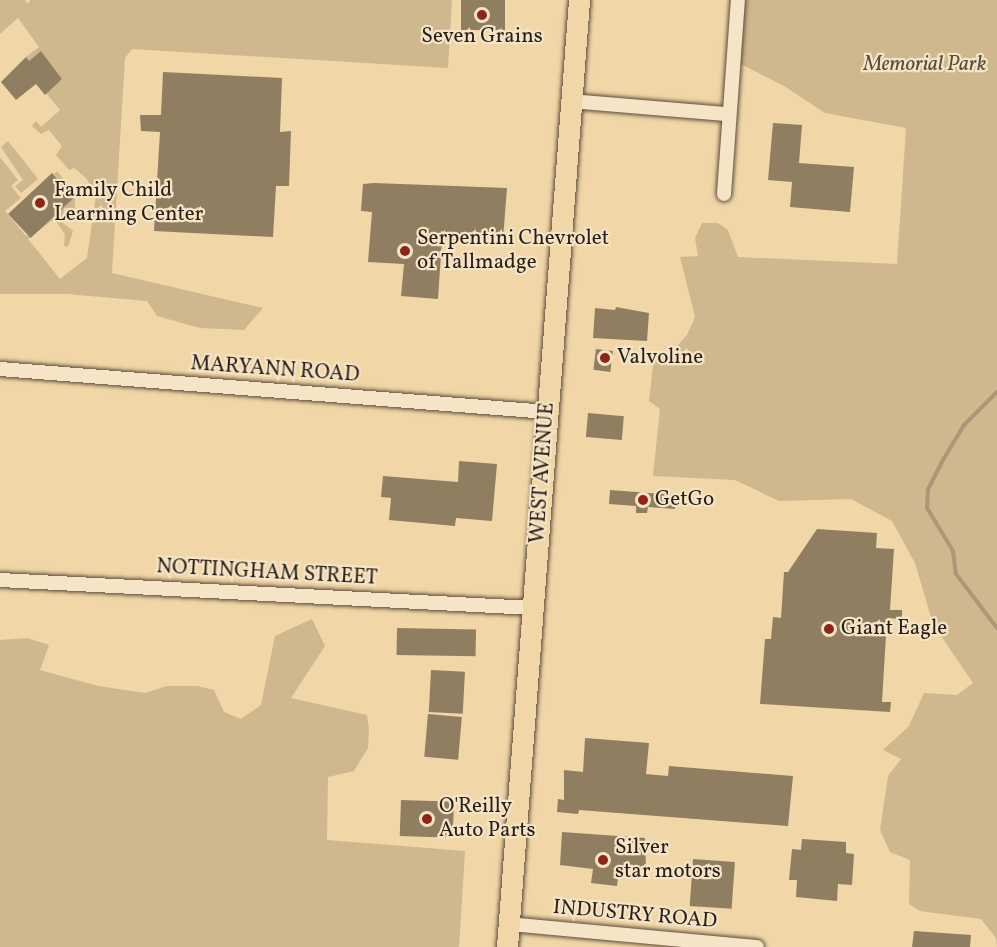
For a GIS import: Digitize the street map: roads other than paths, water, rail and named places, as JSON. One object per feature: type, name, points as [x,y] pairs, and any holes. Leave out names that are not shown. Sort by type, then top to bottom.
[{"type":"main road","name":"WEST AVENUE","points":[[507,947],[579,0]]},
{"type":"street","points":[[724,194],[727,114],[738,0]]},
{"type":"street","points":[[571,101],[727,114]]},
{"type":"street","name":"MARYANN ROAD","points":[[0,369],[548,412]]},
{"type":"street","name":"NOTTINGHAM STREET","points":[[0,580],[533,608]]},
{"type":"street","name":"INDUSTRY ROAD","points":[[508,924],[757,947]]},
{"type":"waterway","points":[[997,392],[964,425],[944,458],[928,490],[927,508],[953,551],[956,574],[997,628]]},
{"type":"place","name":"Seven Grains","points":[[482,15]]},
{"type":"place","name":"Family Child Learning Center","points":[[40,203]]},
{"type":"place","name":"Serpentini Chevrolet of Tallmadge","points":[[405,251]]},
{"type":"place","name":"Valvoline","points":[[605,358]]},
{"type":"place","name":"GetGo","points":[[643,500]]},
{"type":"place","name":"Giant Eagle","points":[[829,629]]},
{"type":"place","name":"O'Reilly Auto Parts","points":[[427,819]]},
{"type":"place","name":"Silver star motors","points":[[603,860]]},
{"type":"park label","name":"Memorial Park","points":[[925,65]]}]
